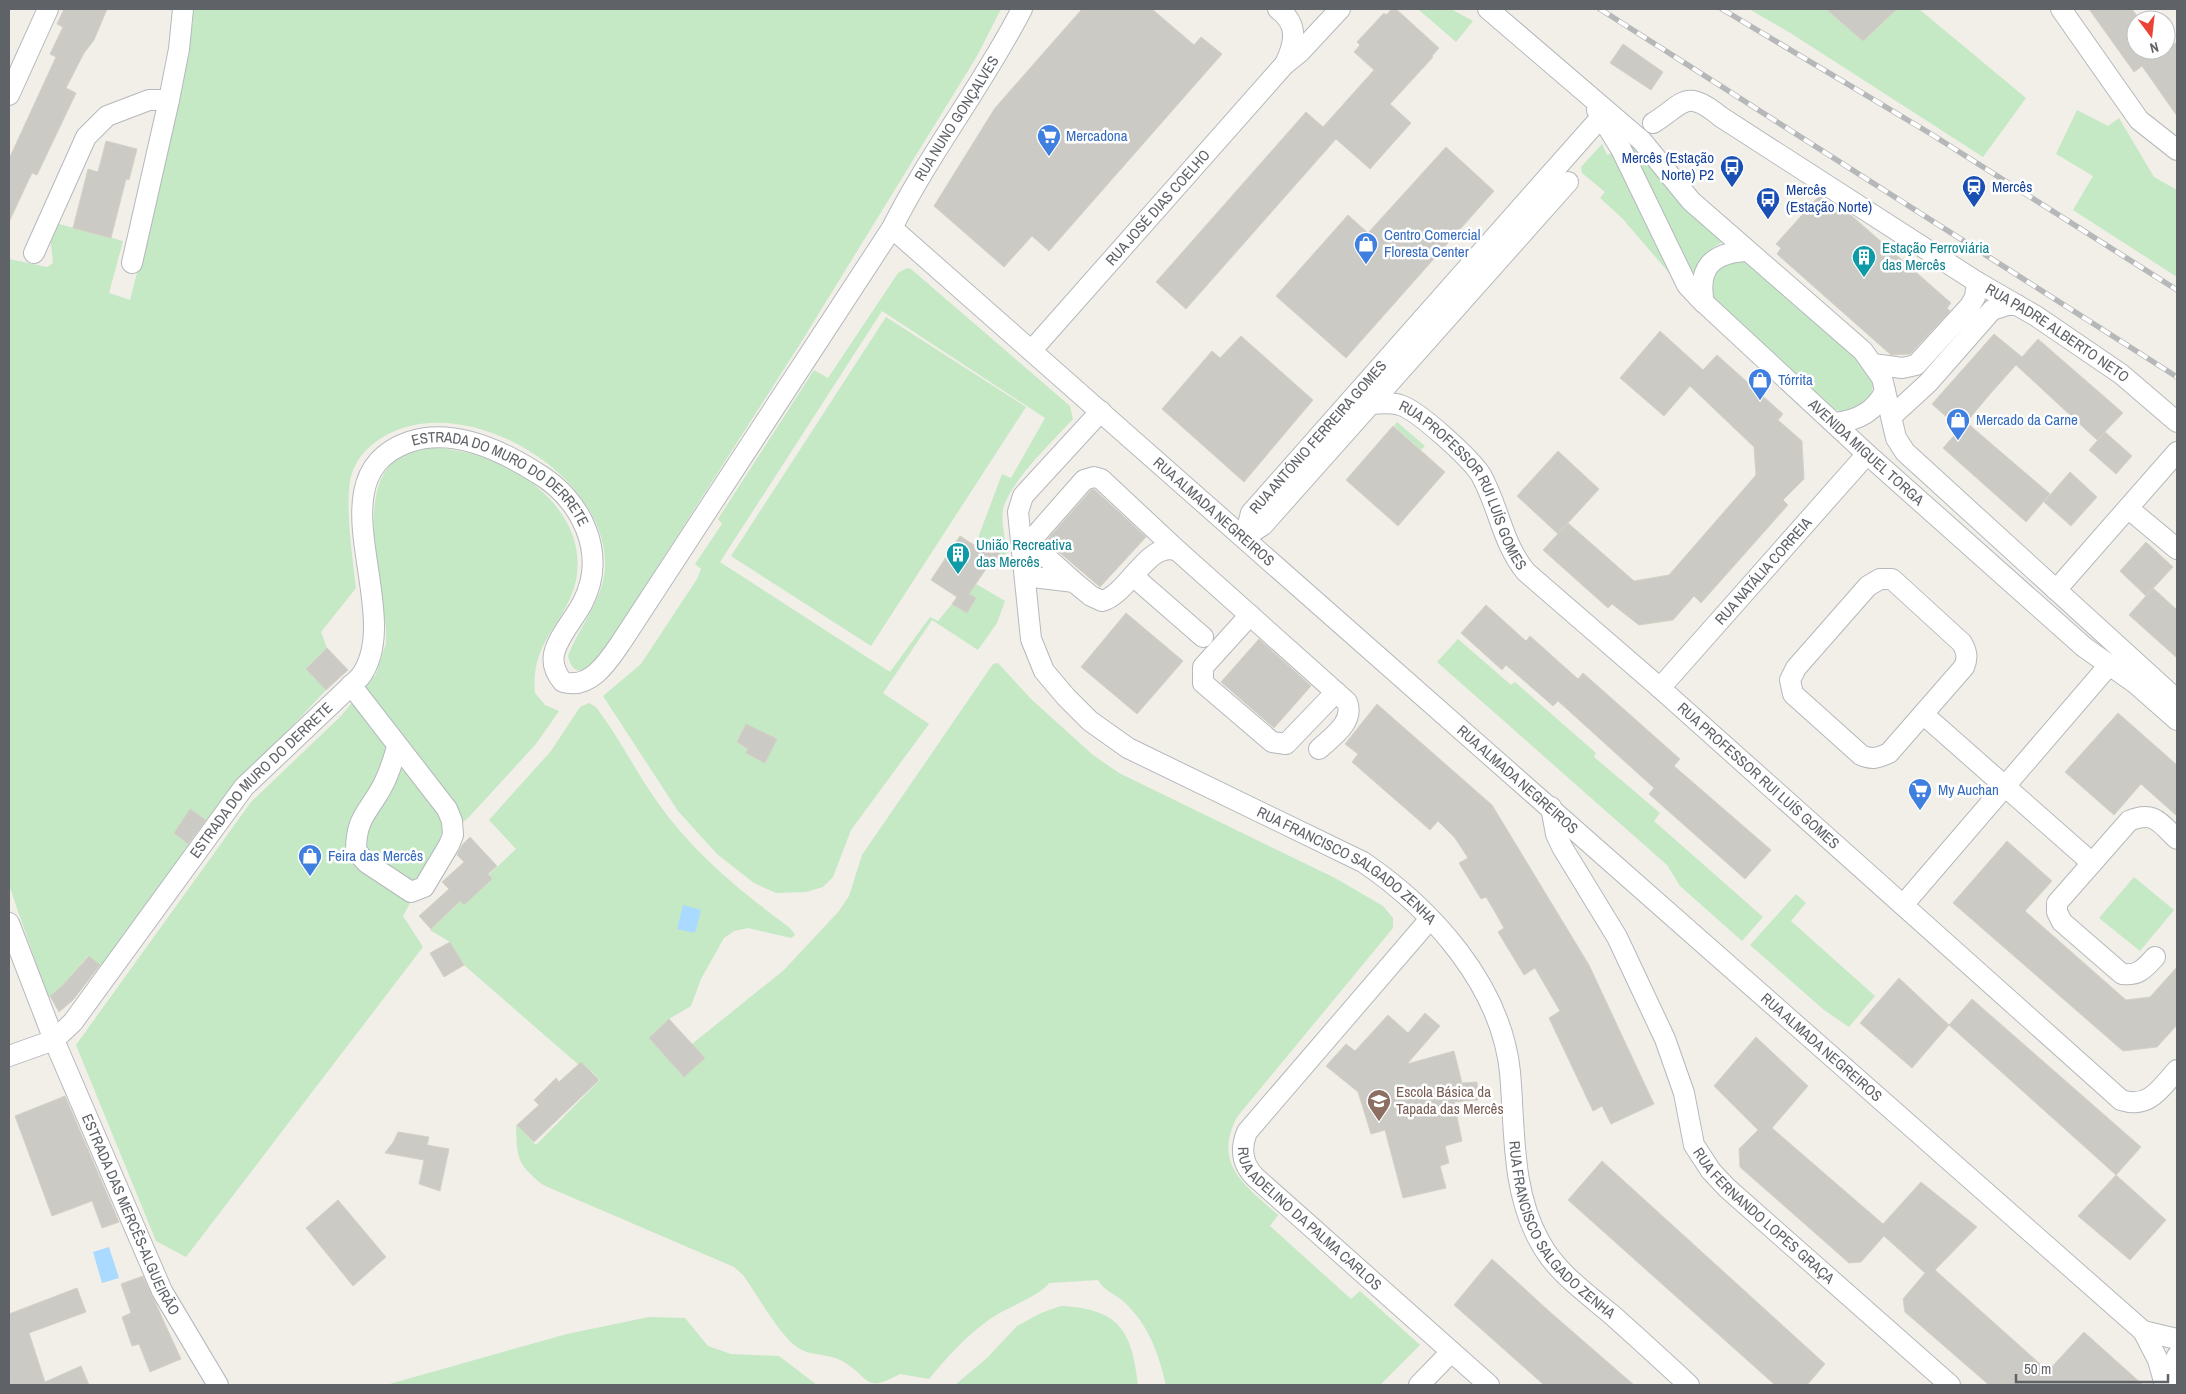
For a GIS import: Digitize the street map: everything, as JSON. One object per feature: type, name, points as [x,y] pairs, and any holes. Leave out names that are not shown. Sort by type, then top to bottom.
[{"type":"street","points":[[9,95],[48,9]]},
{"type":"street","points":[[132,263],[169,100],[179,49],[183,9]]},
{"type":"street","name":"RUA NUNO GONÇALVES","points":[[892,228],[909,194],[992,64],[1022,9]]},
{"type":"street","name":"RUA JOSÉ DIAS COELHO","points":[[1278,9],[1290,20],[1294,31],[1294,41],[1284,65]]},
{"type":"street","name":"RUA JOSÉ DIAS COELHO","points":[[1032,350],[1284,65],[1300,52],[1340,9]]},
{"type":"street","name":"AVENIDA MIGUEL TORGA","points":[[1488,9],[1642,141],[1691,201],[1746,251],[1846,336],[1874,364],[1885,391],[1896,438],[1905,452],[2177,700]]},
{"type":"street","points":[[2062,9],[2139,120],[2177,150]]},
{"type":"street","name":"AVENIDA MIGUEL TORGA","points":[[1580,88],[1602,116],[1621,149],[1687,285],[1704,303],[1867,454],[2084,646],[2110,664],[2177,720]]},
{"type":"street","points":[[34,254],[86,137],[107,116],[149,100],[169,100]]},
{"type":"street","name":"RUA PADRE ALBERTO NETO","points":[[1653,123],[1675,106],[1692,101],[1704,104],[1721,118],[1977,282],[2017,305],[2121,374],[2170,413],[2177,422]]},
{"type":"street","name":"RUA ANTÓNIO FERREIRA GOMES","points":[[1244,537],[1263,525],[1363,399],[1602,116]]},
{"type":"street","name":"RUA ANTÓNIO FERREIRA GOMES","points":[[1363,399],[1568,182]]},
{"type":"street","name":"RUA ALMADA NEGREIROS","points":[[892,228],[1605,855],[2143,1332],[2158,1360],[2166,1385]]},
{"type":"street","name":"ESTRADA DO MURO DO DERRETE","points":[[54,1040],[73,1022],[244,787],[351,685],[366,668],[372,656],[375,631],[364,538],[364,490],[374,467],[388,452],[405,443],[422,439],[464,440],[526,466],[545,477],[562,492],[575,507],[584,524],[591,541],[593,567],[591,584],[585,600],[559,643],[553,661],[555,669],[563,682],[578,683],[587,679],[602,667],[628,633],[892,228]]},
{"type":"street","points":[[1704,303],[1702,284],[1707,268],[1716,258],[1726,254],[1746,251]]},
{"type":"street","points":[[1874,364],[1902,368],[1916,365],[1970,306],[1975,297],[1977,282]]},
{"type":"street","points":[[1892,416],[1928,383],[1992,310],[2007,305],[2017,305]]},
{"type":"street","points":[[1834,423],[1847,422],[1862,417],[1880,402],[1885,391]]},
{"type":"street","name":"RUA PROFESSOR RUI LUÍS GOMES","points":[[1363,399],[1395,404],[1410,409],[1459,450],[1480,473],[1505,539],[1521,566],[2121,1100],[2135,1104],[2151,1098],[2177,1070]]},
{"type":"street","name":"RUA FRANCISCO SALGADO ZENHA","points":[[1101,411],[1021,501],[1018,519],[1029,625],[1036,655],[1056,687],[1090,721],[1128,748],[1363,862],[1392,883],[1430,919],[1456,949],[1486,992],[1497,1019],[1506,1048],[1510,1070],[1520,1184],[1526,1210],[1540,1242],[1563,1273],[1689,1385]]},
{"type":"street","points":[[2056,590],[2177,452]]},
{"type":"street","name":"RUA NATÁLIA CORREIA","points":[[1660,688],[1867,454]]},
{"type":"street","points":[[1178,551],[1170,550],[1153,555],[1114,596],[1102,601],[1091,596],[1035,547],[1034,537],[1084,480],[1094,477],[1101,479],[1178,551],[1347,702],[1350,714],[1348,721],[1319,749]]},
{"type":"street","points":[[2129,509],[2177,549]]},
{"type":"street","points":[[1025,576],[1074,582]]},
{"type":"street","points":[[1133,576],[1203,637]]},
{"type":"street","points":[[1880,579],[1892,579],[1962,643],[1966,650],[1967,660],[1964,667],[1923,714],[1889,752],[1878,758],[1869,759],[1861,756],[1793,694],[1790,680],[1796,668],[1868,586],[1880,579]]},
{"type":"street","points":[[1250,615],[1203,667],[1203,683],[1272,742],[1286,744],[1336,692]]},
{"type":"street","points":[[1903,905],[2110,664]]},
{"type":"street","points":[[351,685],[397,747],[447,809],[452,821],[453,835],[424,887],[410,892],[367,863],[356,851],[356,832],[362,817],[391,770],[397,747]]},
{"type":"street","points":[[1923,714],[2092,863]]},
{"type":"street","name":"RUA FERNANDO LOPES GRAÇA","points":[[1550,807],[1556,834],[1617,937],[1666,1040],[1684,1093],[1694,1145],[1710,1171],[1950,1385]]},
{"type":"street","points":[[2155,957],[2142,972],[2130,975],[2122,974],[2062,922],[2057,912],[2057,903],[2129,821],[2141,816],[2154,818],[2177,839]]},
{"type":"street","points":[[1576,868],[1586,861],[1605,855]]},
{"type":"street","name":"RUA ADELINO DA PALMA CARLOS","points":[[1430,919],[1247,1132],[1243,1141],[1243,1157],[1245,1165],[1255,1177],[1489,1385]]},
{"type":"street","name":"ESTRADA DAS MERCÊS-ALGUEIRÃO","points":[[9,923],[54,1040],[162,1291],[218,1385]]},
{"type":"street","points":[[9,1056],[54,1040]]},
{"type":"street","name":"RUA ALMADA NEGREIROS","points":[[2143,1332],[2177,1339]]},
{"type":"street","points":[[1419,1385],[1451,1352]]},
{"type":"street","points":[[2166,1385],[2177,1356]]},
{"type":"green space","points":[[192,9],[1001,9],[977,56],[800,344],[612,638],[590,666],[579,671],[576,670],[571,665],[568,656],[592,610],[602,586],[604,574],[605,561],[598,529],[582,499],[558,473],[529,451],[496,434],[461,425],[427,423],[395,431],[383,437],[371,445],[361,456],[354,468],[351,479],[349,526],[356,588],[321,632],[327,648],[306,669],[326,690],[250,771],[209,821],[190,810],[174,833],[191,846],[101,966],[88,956],[61,987],[48,998],[9,885],[9,259],[47,267],[53,263],[50,234],[55,223],[123,241],[109,293],[130,300],[165,165],[193,20]]},
{"type":"green space","points":[[1418,9],[1451,9],[1473,21],[1456,42]]},
{"type":"green space","points":[[1749,9],[1826,9],[1863,41],[1897,9],[1919,9],[2026,98],[1983,157],[1792,34]]},
{"type":"green space","points":[[2077,110],[2108,126],[2119,118],[2154,177],[2177,190],[2177,277],[2073,210],[2093,176],[2056,154]]},
{"type":"green space","points":[[1602,144],[1607,155],[1615,152],[1673,272],[1670,274],[1622,218],[1600,198],[1605,192],[1582,173],[1581,167]]},
{"type":"green space","points":[[1633,145],[1724,241],[1703,256],[1696,266],[1691,279],[1630,147]]},
{"type":"green space","points":[[1742,260],[1751,263],[1858,355],[1872,376],[1873,386],[1870,398],[1865,405],[1846,413],[1828,407],[1717,305],[1712,288],[1713,276],[1726,263]]},
{"type":"green space","points":[[907,268],[911,269],[1070,406],[1073,419],[1033,462],[1007,499],[1003,510],[1003,521],[1008,552],[1003,556],[989,547],[985,552],[975,546],[1002,474],[1011,478],[1045,418],[882,311],[720,562],[890,672],[930,617],[938,621],[952,604],[967,612],[976,598],[969,594],[976,584],[1005,601],[997,623],[978,650],[932,620],[883,693],[929,724],[851,830],[833,877],[823,887],[806,892],[776,893],[754,883],[717,854],[678,811],[603,696],[641,664],[697,579],[701,569],[695,564],[722,524],[718,519],[814,370],[828,378],[898,273]]},
{"type":"green space","points":[[886,317],[1026,407],[871,646],[731,556]]},
{"type":"green space","points":[[1397,422],[1425,446],[1421,450],[1394,426]]},
{"type":"green space","name":"Feira das Mercês","points":[[427,448],[454,450],[482,457],[508,468],[533,484],[554,503],[569,526],[577,552],[576,580],[565,608],[543,645],[535,675],[535,693],[545,705],[559,711],[536,744],[469,817],[445,838],[403,916],[423,947],[186,1257],[156,1241],[76,1045],[251,802],[341,716],[376,674],[386,643],[386,627],[374,545],[375,502],[379,484],[387,469],[395,461],[405,455]]},
{"type":"green space","points":[[1458,639],[1511,685],[1515,682],[1596,753],[1594,757],[1660,813],[1654,821],[1763,917],[1742,941],[1680,886],[1667,865],[1437,662]]},
{"type":"green space","points":[[998,663],[1031,699],[1093,755],[1119,773],[1335,878],[1383,906],[1393,918],[1393,928],[1237,1117],[1230,1134],[1228,1148],[1236,1173],[1244,1184],[1278,1215],[1270,1226],[1351,1299],[1360,1291],[1420,1345],[1380,1385],[1166,1385],[1160,1361],[1146,1329],[1132,1310],[1103,1287],[1098,1280],[1049,1283],[1039,1292],[997,1315],[973,1332],[929,1379],[900,1374],[880,1383],[873,1383],[842,1361],[807,1352],[795,1345],[779,1328],[743,1275],[734,1267],[543,1185],[523,1165],[518,1152],[516,1124],[536,1145],[600,1080],[591,1071],[588,1073],[464,965],[450,942],[430,930],[516,849],[489,820],[551,751],[580,707],[589,703],[596,707],[656,800],[685,837],[717,869],[790,928],[795,935],[791,938],[748,928],[734,931],[724,938],[701,979],[691,1006],[669,1019],[649,1038],[684,1076],[692,1044],[784,970],[839,911],[849,896],[862,855],[993,664]]},
{"type":"green space","points":[[2134,877],[2174,910],[2140,951],[2099,918]]},
{"type":"green space","points":[[1796,894],[1806,903],[1791,921],[1875,996],[1849,1027],[1824,1010],[1750,945]]},
{"type":"green space","points":[[1061,1306],[1097,1312],[1119,1326],[1132,1350],[1138,1385],[955,1385],[987,1358],[1017,1326],[1041,1313]]},
{"type":"green space","points":[[649,1317],[685,1318],[708,1346],[731,1354],[779,1356],[817,1385],[386,1385],[567,1334]]},
{"type":"water","points":[[683,905],[701,910],[695,933],[677,929]]},
{"type":"water","points":[[109,1247],[119,1278],[102,1283],[93,1252]]},
{"type":"building","points":[[64,9],[107,9],[94,40],[84,53],[66,88],[76,93],[37,175],[32,173],[9,222],[9,159],[56,57],[50,54],[63,27],[57,24]]},
{"type":"building","name":"Mercadona","points":[[1082,9],[1152,9],[1194,45],[1201,37],[1222,54],[1049,251],[1032,236],[1004,267],[934,206],[995,108]]},
{"type":"building","points":[[1392,9],[1396,9],[1439,48],[1390,104],[1411,123],[1370,169],[1336,139],[1186,309],[1156,282],[1306,112],[1323,127],[1374,70],[1354,52],[1360,45],[1357,42],[1384,13],[1386,15]]},
{"type":"building","points":[[1826,9],[1897,9],[1863,41]]},
{"type":"building","points":[[2089,9],[2133,10],[2126,10],[2126,60],[2176,60],[2177,42],[2177,116],[2142,66],[2134,72]]},
{"type":"building","points":[[1623,44],[1663,72],[1651,90],[1610,63]]},
{"type":"building","points":[[106,141],[137,149],[129,180],[126,179],[111,238],[73,228],[88,169],[98,172]]},
{"type":"building","name":"Centro Comercial Floresta Center","points":[[1446,147],[1494,191],[1346,358],[1276,296],[1348,215],[1368,233]]},
{"type":"building","name":"Estação Ferroviária das Mercês","points":[[1819,196],[1852,216],[1951,303],[1947,308],[1950,311],[1910,354],[1891,355],[1777,254],[1781,248],[1776,244]]},
{"type":"building","points":[[1660,331],[1703,370],[1717,355],[1783,414],[1778,420],[1802,441],[1804,479],[1783,500],[1788,505],[1701,603],[1694,596],[1673,620],[1639,625],[1612,604],[1608,608],[1543,550],[1568,523],[1634,581],[1669,575],[1756,475],[1754,447],[1690,386],[1664,416],[1620,378]]},
{"type":"building","points":[[1994,334],[2022,357],[2038,339],[2123,413],[2097,440],[2016,365],[1966,422],[2050,494],[2026,522],[1943,448],[1960,429],[1932,404]]},
{"type":"building","points":[[1241,336],[1313,400],[1244,482],[1162,409],[1212,351],[1220,358]]},
{"type":"building","points":[[1393,426],[1445,472],[1398,526],[1346,480]]},
{"type":"building","points":[[2105,432],[2132,456],[2116,474],[2089,450]]},
{"type":"building","points":[[1558,451],[1599,489],[1558,534],[1517,496]]},
{"type":"building","points":[[2070,472],[2097,497],[2071,526],[2044,502]]},
{"type":"building","points":[[1094,489],[1146,537],[1100,587],[1046,541],[1091,490]]},
{"type":"building","name":"União Recreativa das Mercês","points":[[960,536],[985,552],[989,546],[1003,556],[994,569],[988,566],[969,594],[976,598],[967,613],[952,604],[957,597],[931,580]]},
{"type":"building","points":[[2146,542],[2173,567],[2146,596],[2120,571]]},
{"type":"building","points":[[2153,588],[2177,610],[2177,658],[2129,615]]},
{"type":"building","points":[[1486,605],[1526,641],[1530,636],[1578,679],[1583,673],[1680,759],[1674,766],[1771,850],[1745,879],[1649,794],[1654,788],[1558,701],[1553,706],[1506,665],[1502,670],[1461,633]]},
{"type":"building","points":[[1126,613],[1183,661],[1137,714],[1081,667]]},
{"type":"building","points":[[1259,639],[1311,686],[1274,728],[1221,682]]},
{"type":"building","points":[[327,648],[348,670],[326,690],[306,669]]},
{"type":"building","points":[[1377,704],[1492,805],[1589,965],[1654,1104],[1611,1124],[1602,1106],[1593,1111],[1549,1018],[1560,1011],[1535,968],[1524,975],[1498,932],[1504,928],[1495,912],[1486,897],[1481,899],[1459,863],[1468,858],[1455,838],[1438,821],[1430,830],[1352,762],[1358,754],[1345,744]]},
{"type":"building","points":[[2118,713],[2177,765],[2177,816],[2141,784],[2114,815],[2065,772]]},
{"type":"building","points":[[746,724],[777,739],[765,763],[746,753],[748,749],[737,742]]},
{"type":"building","points":[[190,809],[206,820],[188,844],[174,833]]},
{"type":"building","points":[[470,837],[497,866],[488,874],[492,879],[464,905],[460,901],[431,929],[419,916],[449,889],[442,882],[464,862],[457,855],[462,845]]},
{"type":"building","points":[[2007,841],[2052,881],[2025,911],[2126,1000],[2150,997],[2177,967],[2177,1025],[2157,1047],[2123,1051],[1953,903]]},
{"type":"building","points":[[450,942],[464,965],[444,977],[430,953]]},
{"type":"building","points":[[89,956],[100,965],[73,1000],[59,1012],[50,996],[61,987]]},
{"type":"building","points":[[1899,978],[1949,1025],[1912,1068],[1860,1023]]},
{"type":"building","points":[[1972,999],[2141,1147],[2116,1175],[1949,1025]]},
{"type":"building","points":[[1425,1013],[1440,1026],[1407,1064],[1454,1051],[1462,1083],[1477,1082],[1478,1100],[1454,1102],[1462,1141],[1445,1146],[1449,1163],[1440,1166],[1446,1188],[1403,1198],[1385,1130],[1371,1134],[1358,1092],[1326,1066],[1346,1044],[1355,1051],[1388,1015],[1408,1033]]},
{"type":"building","points":[[669,1019],[705,1058],[684,1077],[649,1038]]},
{"type":"building","points":[[1756,1037],[1808,1086],[1772,1128],[1883,1224],[1921,1182],[1977,1227],[1935,1270],[2048,1371],[2084,1332],[2143,1385],[1989,1385],[1905,1312],[1903,1299],[1925,1273],[1884,1236],[1861,1262],[1849,1263],[1740,1167],[1739,1149],[1758,1130],[1714,1086]]},
{"type":"building","points":[[581,1062],[599,1080],[534,1142],[517,1125],[539,1105],[534,1100],[556,1078],[559,1082]]},
{"type":"building","points":[[65,1096],[119,1222],[102,1228],[92,1201],[52,1216],[15,1116]]},
{"type":"building","points":[[398,1132],[429,1137],[427,1145],[449,1149],[440,1191],[419,1184],[424,1160],[385,1153]]},
{"type":"building","points":[[1602,1161],[1825,1364],[1807,1385],[1775,1385],[1568,1200]]},
{"type":"building","points":[[2116,1175],[2166,1220],[2130,1260],[2078,1216]]},
{"type":"building","points":[[338,1200],[386,1257],[353,1286],[306,1228]]},
{"type":"building","points":[[1492,1259],[1634,1385],[1544,1385],[1454,1305]]},
{"type":"building","points":[[143,1276],[181,1359],[150,1372],[139,1344],[132,1346],[122,1317],[131,1313],[121,1284]]},
{"type":"building","points":[[77,1288],[86,1312],[29,1333],[45,1382],[81,1366],[89,1385],[11,1385],[9,1378],[9,1314]]},
{"type":"railway","points":[[1600,9],[2177,377]]},
{"type":"railway","points":[[1722,9],[1931,134],[2177,290]]},
{"type":"place","name":"Mercadona","points":[[1049,157]]},
{"type":"place","name":"Mercês (Estação Norte) P2","points":[[1732,188]]},
{"type":"place","name":"Mercês","points":[[1974,208]]},
{"type":"place","name":"Mercês (Estação Norte)","points":[[1768,220]]},
{"type":"place","name":"Centro Comercial Floresta Center","points":[[1366,265]]},
{"type":"place","name":"Estação Ferroviária das Mercês","points":[[1864,278]]},
{"type":"place","name":"Tórrita","points":[[1760,401]]},
{"type":"place","name":"Mercado da Carne","points":[[1958,441]]},
{"type":"place","name":"União Recreativa das Mercês","points":[[958,575]]},
{"type":"place","name":"My Auchan","points":[[1920,811]]},
{"type":"place","name":"Feira das Mercês","points":[[310,877]]},
{"type":"place","name":"Escola Básica da Tapada das Mercês","points":[[1379,1122]]}]
